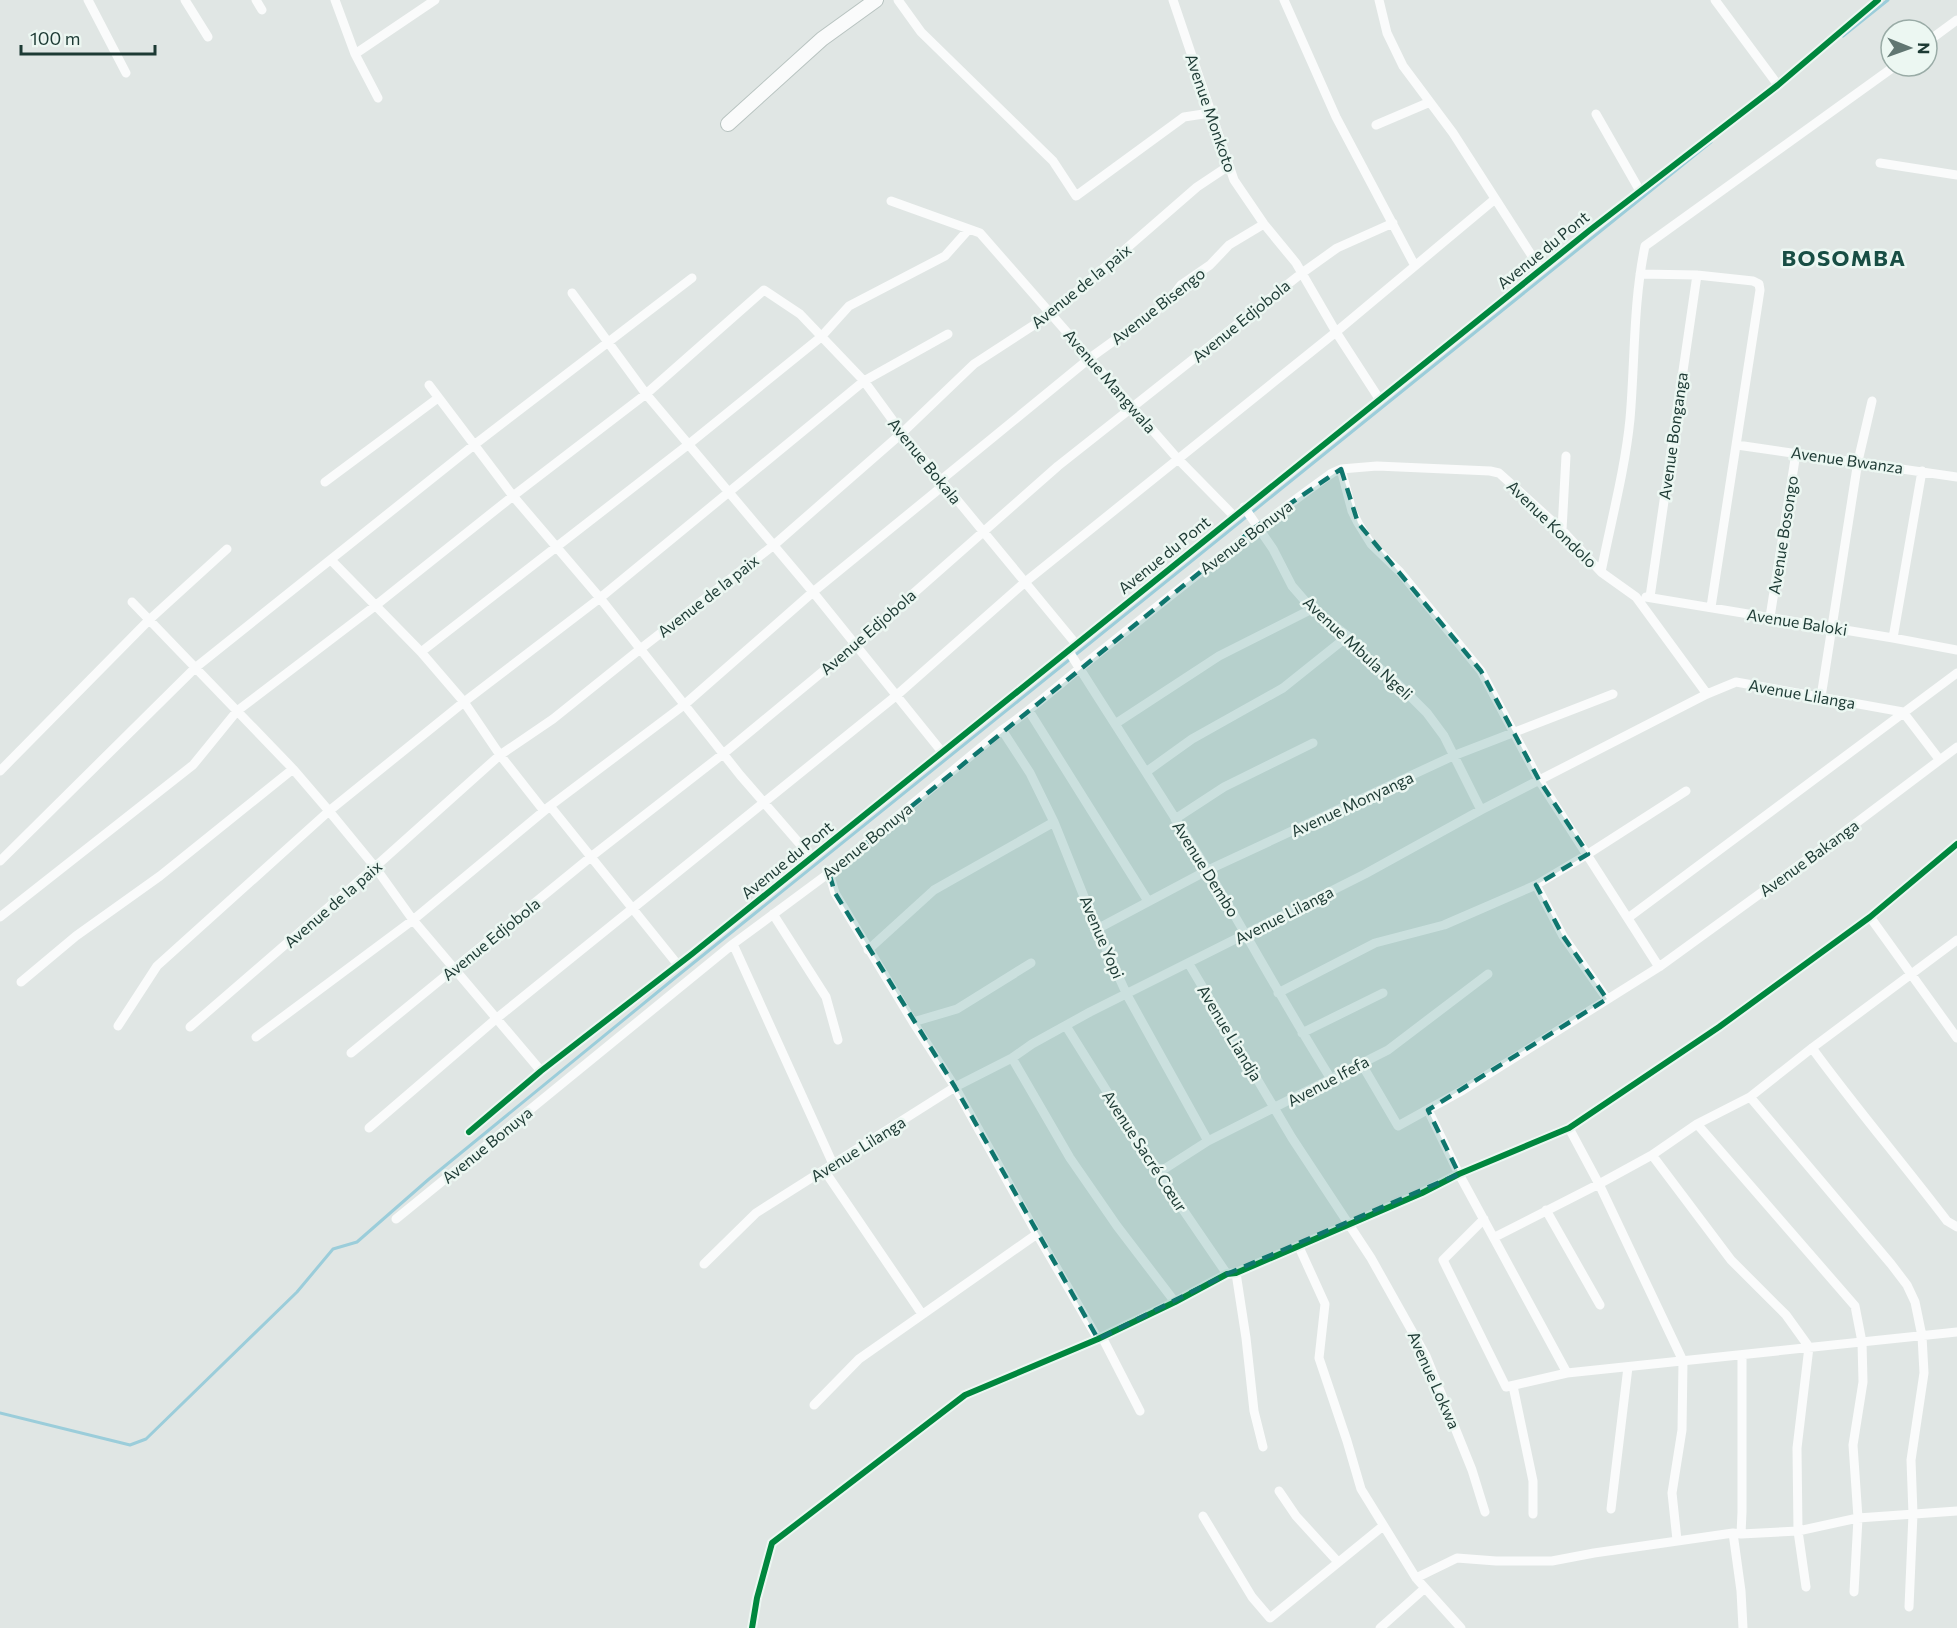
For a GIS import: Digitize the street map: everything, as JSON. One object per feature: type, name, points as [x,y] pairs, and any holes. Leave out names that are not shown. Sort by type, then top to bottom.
[{"type":"street","points":[[88,0],[126,73]]},
{"type":"street","points":[[185,0],[208,37]]},
{"type":"street","points":[[256,0],[262,10]]},
{"type":"street","points":[[335,0],[355,54],[378,98]]},
{"type":"street","points":[[355,54],[435,0]]},
{"type":"street","points":[[728,124],[822,39],[876,0]]},
{"type":"street","points":[[898,0],[921,32],[1053,161],[1076,196],[1184,117],[1210,113]]},
{"type":"street","name":"Avenue Monkoto","points":[[1173,0],[1227,167],[1264,224],[1302,273],[1336,332],[1380,400]]},
{"type":"street","points":[[1284,0],[1336,117],[1415,266]]},
{"type":"street","points":[[1379,0],[1387,33],[1403,66],[1452,133],[1541,270]]},
{"type":"street","points":[[1715,0],[1778,85]]},
{"type":"street","name":"Avenue du Pont","points":[[469,1132],[541,1071],[678,965],[942,752],[1074,655],[1234,516],[1250,516],[1380,400],[1640,191],[1778,85],[1878,0]]},
{"type":"street","points":[[1939,33],[1957,20]]},
{"type":"street","points":[[1601,572],[1630,420],[1640,274],[1645,246],[1879,78]]},
{"type":"street","points":[[1376,125],[1430,102]]},
{"type":"street","points":[[1596,114],[1640,191]]},
{"type":"street","points":[[1880,163],[1957,175]]},
{"type":"street","name":"Avenue de la paix","points":[[190,1027],[500,755],[553,719],[774,545],[902,433],[974,364],[1051,314],[1197,187],[1227,167]]},
{"type":"street","points":[[369,1128],[497,1018],[897,695],[1024,583],[1336,332],[1494,200]]},
{"type":"street","name":"Avenue Mangwala","points":[[891,201],[980,233],[1177,458],[1234,516]]},
{"type":"street","name":"Avenue Edjobola","points":[[351,1053],[856,644],[1058,466],[1302,273],[1337,248],[1393,223]]},
{"type":"street","name":"Avenue Bisengo","points":[[256,1037],[412,920],[547,808],[684,705],[813,592],[1090,358],[1169,301],[1181,285],[1210,265],[1229,245],[1264,224]]},
{"type":"street","points":[[421,652],[689,444],[821,337],[849,306],[945,256],[969,229]]},
{"type":"street","points":[[1640,274],[1697,275],[1753,281],[1759,284],[1737,446],[1711,608]]},
{"type":"street","name":"Avenue Bonganga","points":[[1650,597],[1697,275]]},
{"type":"street","points":[[0,861],[195,668],[474,445],[692,278]]},
{"type":"street","name":"Avenue Bokala","points":[[646,394],[764,290],[800,314],[864,381],[902,433],[1024,583],[1074,655]]},
{"type":"street","points":[[572,293],[646,394],[856,644],[942,752]]},
{"type":"street","points":[[118,1026],[157,966],[330,811],[464,702],[600,598],[864,381],[948,334]]},
{"type":"street","points":[[429,385],[513,496],[600,598],[723,754],[812,858]]},
{"type":"street","points":[[0,917],[193,765],[237,711],[646,394]]},
{"type":"street","points":[[325,482],[438,398]]},
{"type":"street","points":[[1821,697],[1858,461],[1872,401]]},
{"type":"street","name":"Avenue Bwanza","points":[[1737,446],[1858,461],[1957,477]]},
{"type":"street","name":"Avenue Bosongo","points":[[1770,617],[1796,453]]},
{"type":"street","points":[[1562,530],[1566,456]]},
{"type":"street","name":"Avenue Kondolo","points":[[1341,469],[1377,466],[1499,473],[1562,530],[1601,572],[1636,597],[1707,694]]},
{"type":"street","points":[[1341,469],[1352,512],[1371,543],[1400,572],[1481,671],[1539,780],[1659,967]]},
{"type":"street","name":"Avenue Bonuya","points":[[396,1220],[733,944],[829,873],[1002,730],[1029,711],[1074,655],[1250,516],[1341,469]]},
{"type":"street","points":[[1893,638],[1922,471]]},
{"type":"street","name":"Avenue Mbula Ngeli","points":[[1250,516],[1273,549],[1292,586],[1312,609],[1348,636],[1368,659],[1392,678],[1426,713],[1444,736],[1481,810]]},
{"type":"street","points":[[0,771],[149,620],[227,549]]},
{"type":"street","points":[[331,560],[421,652],[464,702],[500,755],[592,856],[678,965]]},
{"type":"street","name":"Avenue Baloki","points":[[1636,597],[1650,597],[1833,627],[1956,650]]},
{"type":"street","points":[[132,602],[330,811],[375,867],[412,920],[541,1071]]},
{"type":"street","points":[[1115,724],[1219,656],[1312,609]]},
{"type":"street","points":[[1146,771],[1192,739],[1283,688],[1348,636]]},
{"type":"street","points":[[1956,650],[1957,640]]},
{"type":"street","name":"Avenue Dembo","points":[[1074,655],[1208,870],[1278,993],[1331,1079]]},
{"type":"street","points":[[1628,918],[1957,673]]},
{"type":"street","name":"Avenue Lilanga","points":[[704,1264],[756,1213],[955,1087],[1012,1058],[1032,1044],[1066,1026],[1365,874],[1481,810],[1707,694],[1736,682],[1903,712]]},
{"type":"street","name":"Avenue Monyanga","points":[[1097,929],[1208,870],[1453,756],[1613,694]]},
{"type":"street","points":[[1029,711],[1148,901]]},
{"type":"street","points":[[1903,712],[1939,759]]},
{"type":"street","name":"Avenue Yopi","points":[[1002,730],[1030,773],[1054,822],[1097,929],[1127,995],[1208,1141]]},
{"type":"street","points":[[1175,819],[1224,787],[1313,743]]},
{"type":"street","name":"Avenue Bakanga","points":[[1361,1064],[1398,1126],[1463,1090],[1659,967],[1957,747]]},
{"type":"street","points":[[21,982],[76,936],[160,876],[292,769]]},
{"type":"street","points":[[1278,993],[1375,943],[1444,925],[1536,885],[1686,791]]},
{"type":"street","points":[[868,950],[934,890],[1054,822]]},
{"type":"street","points":[[752,1628],[757,1598],[772,1543],[965,1395],[1100,1338],[1231,1274],[1569,1128],[1719,1027],[1870,917],[1957,844]]},
{"type":"street","points":[[829,873],[835,893],[868,950],[955,1087],[1140,1411]]},
{"type":"street","points":[[1536,885],[1563,936],[1608,999]]},
{"type":"street","points":[[773,914],[826,998],[838,1040]]},
{"type":"street","points":[[1870,917],[1912,975],[1954,1026],[1957,1038]]},
{"type":"street","points":[[1495,1237],[1652,1155],[1697,1124],[1750,1097],[1957,940]]},
{"type":"street","points":[[733,944],[833,1164]]},
{"type":"street","points":[[913,1022],[957,1009],[1031,963]]},
{"type":"street","name":"Avenue Liandja","points":[[1189,964],[1274,1109],[1349,1224]]},
{"type":"street","name":"Avenue Ifefa","points":[[1158,1173],[1208,1141],[1388,1050],[1488,974]]},
{"type":"street","points":[[1302,1033],[1383,993]]},
{"type":"street","name":"Avenue Sacré Cœur","points":[[1066,1026],[1158,1173],[1231,1274]]},
{"type":"street","points":[[1812,1048],[1852,1103],[1889,1144],[1947,1221],[1957,1227]]},
{"type":"street","points":[[1012,1058],[1070,1158],[1117,1226],[1175,1302]]},
{"type":"street","points":[[1750,1097],[1907,1285],[1916,1302],[1922,1336],[1924,1373],[1911,1460],[1913,1514],[1909,1607]]},
{"type":"street","points":[[1428,1110],[1459,1174],[1567,1373]]},
{"type":"street","points":[[1697,1124],[1855,1306],[1862,1342],[1863,1382],[1853,1445],[1858,1518],[1854,1592]]},
{"type":"street","points":[[1569,1128],[1599,1184],[1683,1361],[1682,1430],[1672,1493],[1677,1540]]},
{"type":"street","points":[[1652,1155],[1731,1260],[1786,1315],[1809,1347],[1797,1448],[1798,1530],[1806,1587]]},
{"type":"street","points":[[824,1170],[922,1314]]},
{"type":"street","points":[[1546,1209],[1600,1305]]},
{"type":"street","points":[[1484,1219],[1443,1260],[1506,1387],[1567,1373],[1957,1332]]},
{"type":"street","name":"Avenue Lokwa","points":[[1349,1224],[1426,1356],[1472,1470],[1485,1512]]},
{"type":"street","points":[[814,1405],[859,1359],[1037,1234]]},
{"type":"street","points":[[1299,1246],[1325,1304],[1319,1359],[1361,1489],[1416,1578],[1461,1628]]},
{"type":"street","points":[[1231,1274],[1246,1338],[1254,1411],[1263,1447]]},
{"type":"street","points":[[1742,1354],[1742,1512],[1737,1533],[1743,1628]]},
{"type":"street","points":[[1611,1509],[1628,1367]]},
{"type":"street","points":[[1513,1386],[1533,1480],[1533,1514]]},
{"type":"street","points":[[1279,1491],[1296,1516],[1338,1562]]},
{"type":"street","points":[[1416,1578],[1457,1558],[1552,1561],[1677,1540],[1737,1533],[1798,1530],[1858,1518],[1957,1511]]},
{"type":"street","points":[[1203,1516],[1252,1597],[1270,1618],[1383,1526]]},
{"type":"street","points":[[1380,1628],[1425,1588]]},
{"type":"highlighted area","points":[[1341,469],[1358,523],[1481,671],[1539,780],[1588,854],[1536,885],[1563,936],[1607,999],[1428,1110],[1459,1174],[1227,1274],[1098,1339],[955,1087],[835,893],[829,873],[1257,526]]},
{"type":"waterway","points":[[1843,36],[1888,0]]},
{"type":"waterway","points":[[0,1413],[130,1445],[146,1439],[297,1292],[333,1249],[357,1242],[429,1179],[676,977],[1711,142]]},
{"type":"cycle path","points":[[469,1132],[541,1071],[692,954],[1590,230],[1778,85],[1878,0]]},
{"type":"cycle path","points":[[752,1628],[757,1598],[772,1543],[965,1395],[1098,1339],[1227,1274],[1236,1273],[1569,1128],[1719,1027],[1870,917],[1957,844]]},
{"type":"district","name":"BOSOMBA","points":[[1844,258]]}]
